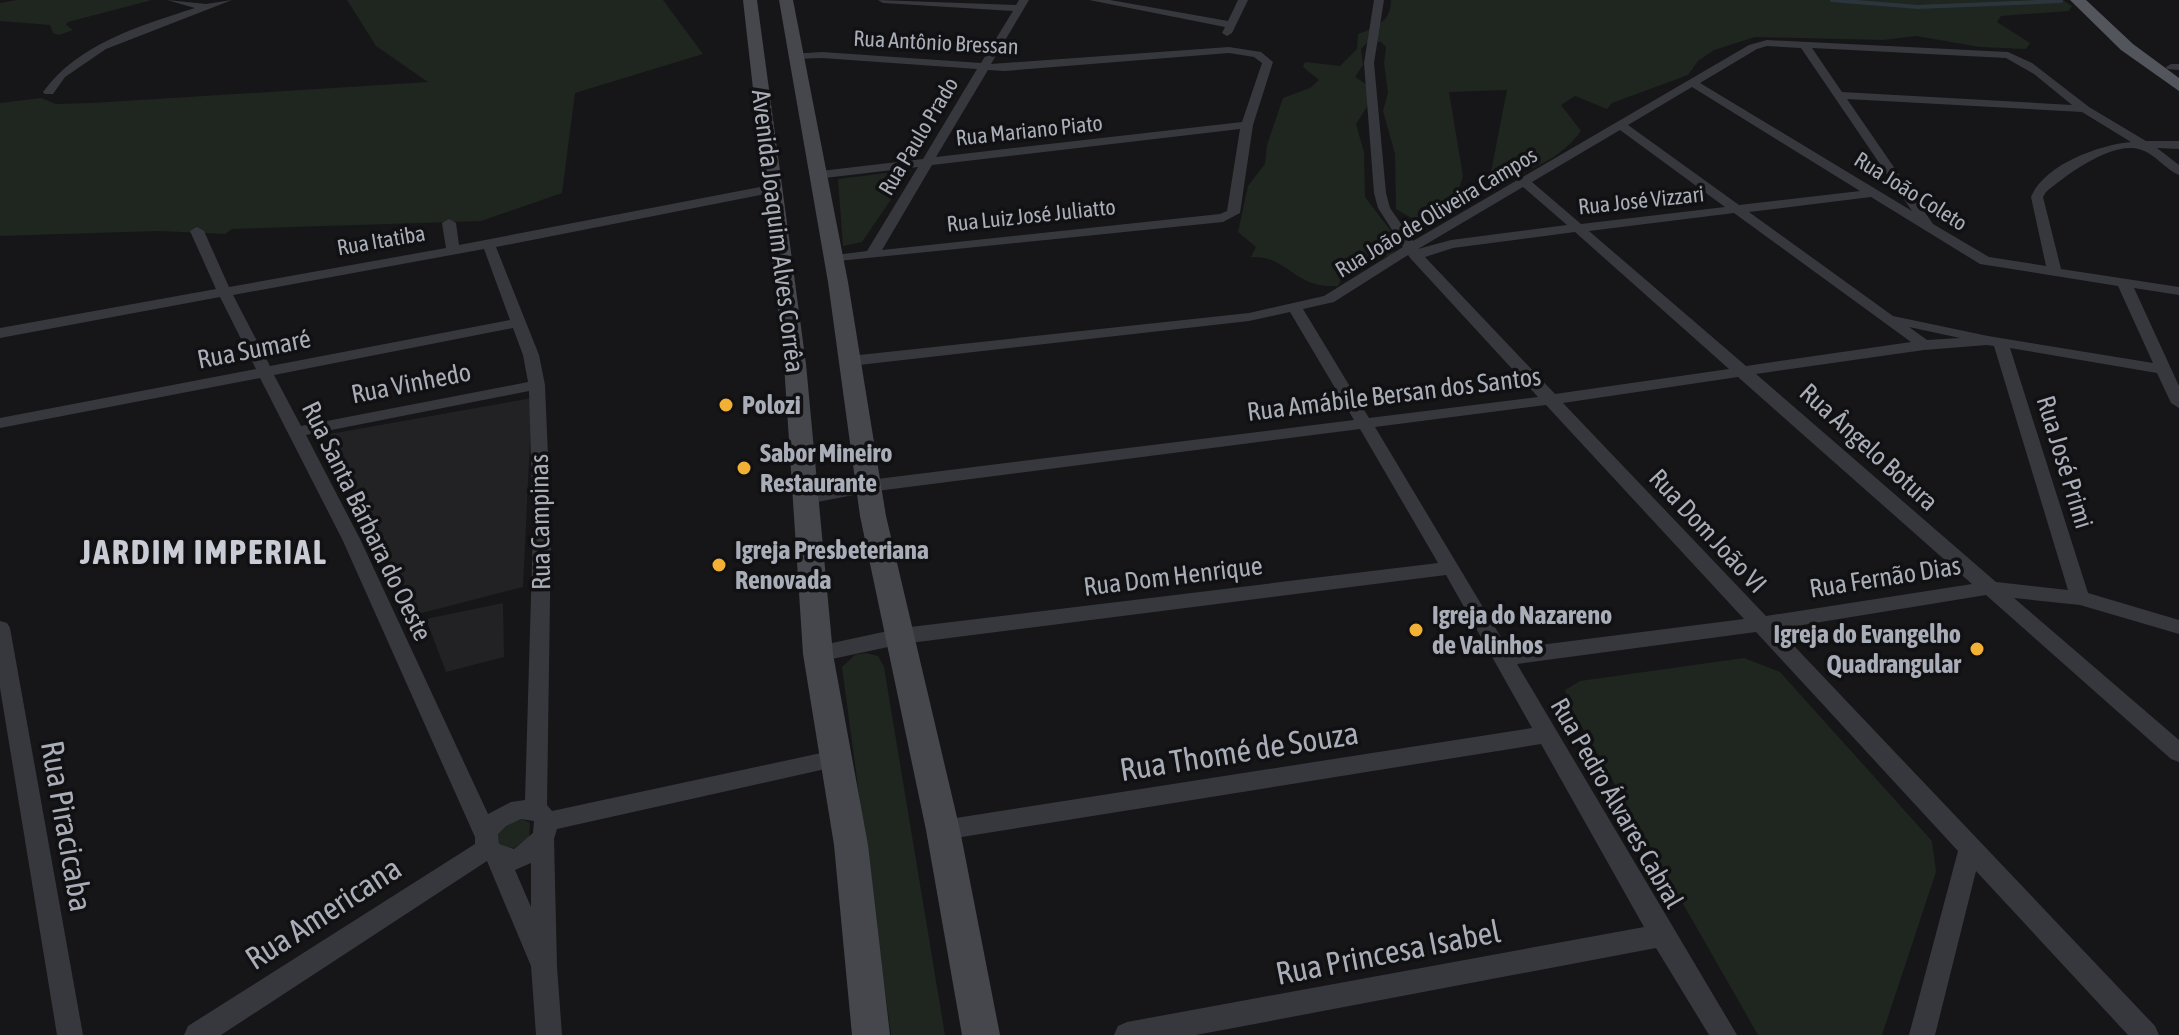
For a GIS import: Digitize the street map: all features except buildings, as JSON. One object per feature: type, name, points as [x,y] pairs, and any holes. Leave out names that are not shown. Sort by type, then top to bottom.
[{"type":"main road","name":"Avenida Joaquim Alves Corrêa","points":[[750,0],[795,364],[818,654],[851,845],[871,1035]]},
{"type":"main road","name":"Avenida Joaquim Alves Corrêa","points":[[786,0],[833,259],[873,516],[943,830],[981,1035]]},
{"type":"main road","points":[[2077,0],[2119,40],[2179,86]]},
{"type":"main road","points":[[2095,0],[2121,27],[2176,69]]},
{"type":"street","points":[[172,0],[206,7]]},
{"type":"street","points":[[49,92],[57,76],[85,54],[227,0]]},
{"type":"street","points":[[883,0],[1020,4]]},
{"type":"street","points":[[1094,0],[1231,25]]},
{"type":"street","points":[[1220,50],[1243,0]]},
{"type":"street","name":"Rua Dom João VI","points":[[1379,0],[1369,63],[1380,193],[1384,208],[1413,252],[2146,1035]]},
{"type":"street","name":"Rua Paulo Prado","points":[[873,253],[1020,4]]},
{"type":"street","points":[[1803,43],[1931,228]]},
{"type":"street","name":"Rua João de Oliveira Campos","points":[[850,361],[1249,317],[1296,309],[1329,299],[1413,252],[1524,181],[1759,45],[1803,43],[1995,53],[2015,57],[2085,109]]},
{"type":"street","name":"Rua Antônio Bressan","points":[[794,56],[1022,67],[1220,50],[1248,52],[1268,62],[1247,125]]},
{"type":"street","name":"Rua João Coleto","points":[[1694,84],[1985,261],[2179,291]]},
{"type":"street","points":[[1837,95],[2085,109],[2144,144],[2179,171]]},
{"type":"street","name":"Rua Mariano Piato","points":[[816,175],[1247,125]]},
{"type":"street","name":"Rua Luiz José Juliatto","points":[[833,259],[1223,218],[1233,213],[1247,125]]},
{"type":"street","points":[[1621,125],[1924,345]]},
{"type":"street","points":[[2055,273],[2037,197],[2040,190],[2083,156],[2109,147],[2179,145]]},
{"type":"street","points":[[1850,179],[1893,175]]},
{"type":"street","name":"Rua Ângelo Botura","points":[[1524,181],[2179,753]]},
{"type":"street","name":"Rua Itatiba","points":[[0,333],[610,222],[771,189]]},
{"type":"street","name":"Rua José Vizzari","points":[[1413,252],[1578,227],[1872,193]]},
{"type":"street","points":[[449,223],[453,250]]},
{"type":"street","name":"Rua Santa Bárbara do Oeste","points":[[197,231],[224,292],[352,541],[490,847]]},
{"type":"street","name":"Rua Campinas","points":[[488,243],[531,355],[537,385],[542,529],[544,967],[549,1035]]},
{"type":"street","points":[[2124,283],[2179,403]]},
{"type":"street","name":"Rua Pedro Álvares Cabral","points":[[1296,309],[1451,568],[1662,935],[1724,1035]]},
{"type":"street","points":[[1891,319],[1994,341],[2163,369]]},
{"type":"street","name":"Rua Sumaré","points":[[0,423],[518,323]]},
{"type":"street","name":"Rua Amábile Bersan dos Santos","points":[[807,498],[869,486],[1550,400],[1924,345],[1994,341]]},
{"type":"street","name":"Rua José Primi","points":[[1994,341],[2080,598]]},
{"type":"street","name":"Rua Vinhedo","points":[[295,432],[537,385]]},
{"type":"street","name":"Rua Dom Henrique","points":[[902,636],[1451,568]]},
{"type":"street","name":"Rua Fernão Dias","points":[[1501,658],[1760,624],[1988,588],[2080,598],[2179,627]]},
{"type":"street","name":"Rua Piracicaba","points":[[0,628],[70,1035]]},
{"type":"street","points":[[818,654],[902,636]]},
{"type":"street","name":"Rua Thomé de Souza","points":[[943,830],[1545,735]]},
{"type":"street","points":[[542,823],[527,853],[517,857],[490,847],[492,825],[508,812],[519,809],[542,823],[835,759]]},
{"type":"street","name":"Rua Campinas","points":[[490,847],[544,967]]},
{"type":"street","name":"Rua Americana","points":[[197,1035],[490,847]]},
{"type":"street","points":[[1922,1035],[1970,849]]},
{"type":"street","name":"Rua Princesa Isabel","points":[[1127,1035],[1662,935]]},
{"type":"shaded area","points":[[17,0],[152,0],[68,22],[66,25],[73,30],[59,35],[53,33],[50,25],[0,21],[0,3]]},
{"type":"shaded area","points":[[347,0],[663,0],[703,54],[575,93],[562,193],[481,221],[232,229],[225,234],[158,231],[0,236],[0,103],[41,98],[56,104],[92,103],[428,82],[376,46]]},
{"type":"shaded area","points":[[1391,0],[2063,0],[2072,6],[2069,11],[2001,16],[1997,22],[2030,43],[2026,49],[1980,47],[1916,36],[1883,40],[1755,37],[1714,50],[1698,61],[1688,75],[1612,103],[1607,109],[1575,96],[1561,105],[1581,131],[1572,142],[1541,164],[1490,177],[1507,90],[1449,92],[1463,176],[1451,212],[1425,226],[1396,209],[1395,154],[1383,111],[1388,93],[1384,63],[1386,47],[1381,42],[1369,41],[1361,49],[1363,65],[1355,77],[1372,88],[1371,100],[1356,124],[1364,152],[1365,197],[1400,243],[1391,255],[1345,270],[1338,286],[1323,286],[1300,278],[1274,261],[1251,257],[1256,247],[1238,232],[1248,186],[1265,164],[1267,145],[1283,98],[1310,88],[1319,80],[1303,67],[1305,62],[1340,66],[1357,49],[1358,34],[1385,19]]},
{"type":"shaded area","points":[[911,170],[862,242],[843,246],[838,179]]},
{"type":"shaded area","points":[[532,398],[523,587],[414,615],[324,435]]},
{"type":"shaded area","points":[[503,603],[504,657],[446,672],[426,619]]},
{"type":"shaded area","points":[[866,653],[878,656],[884,667],[945,1035],[891,1035],[842,667],[855,655]]},
{"type":"shaded area","points":[[1744,658],[1780,672],[1932,841],[1936,872],[1882,1035],[1758,1035],[1570,706],[1565,690],[1580,681]]},
{"type":"shaded area","points":[[522,819],[530,823],[529,837],[514,848],[499,846],[498,833],[511,821]]},
{"type":"waterway","points":[[1832,0],[1918,7],[2061,1]]},
{"type":"place","name":"Polozi","points":[[726,405]]},
{"type":"place","name":"Sabor Mineiro Restaurante","points":[[744,468]]},
{"type":"place","name":"Igreja Presbeteriana Renovada","points":[[719,565]]},
{"type":"place","name":"Igreja do Nazareno de Valinhos","points":[[1416,630]]},
{"type":"place","name":"Igreja do Evangelho Quadrangular","points":[[1977,649]]},
{"type":"district","name":"JARDIM IMPERIAL","points":[[204,551]]}]
